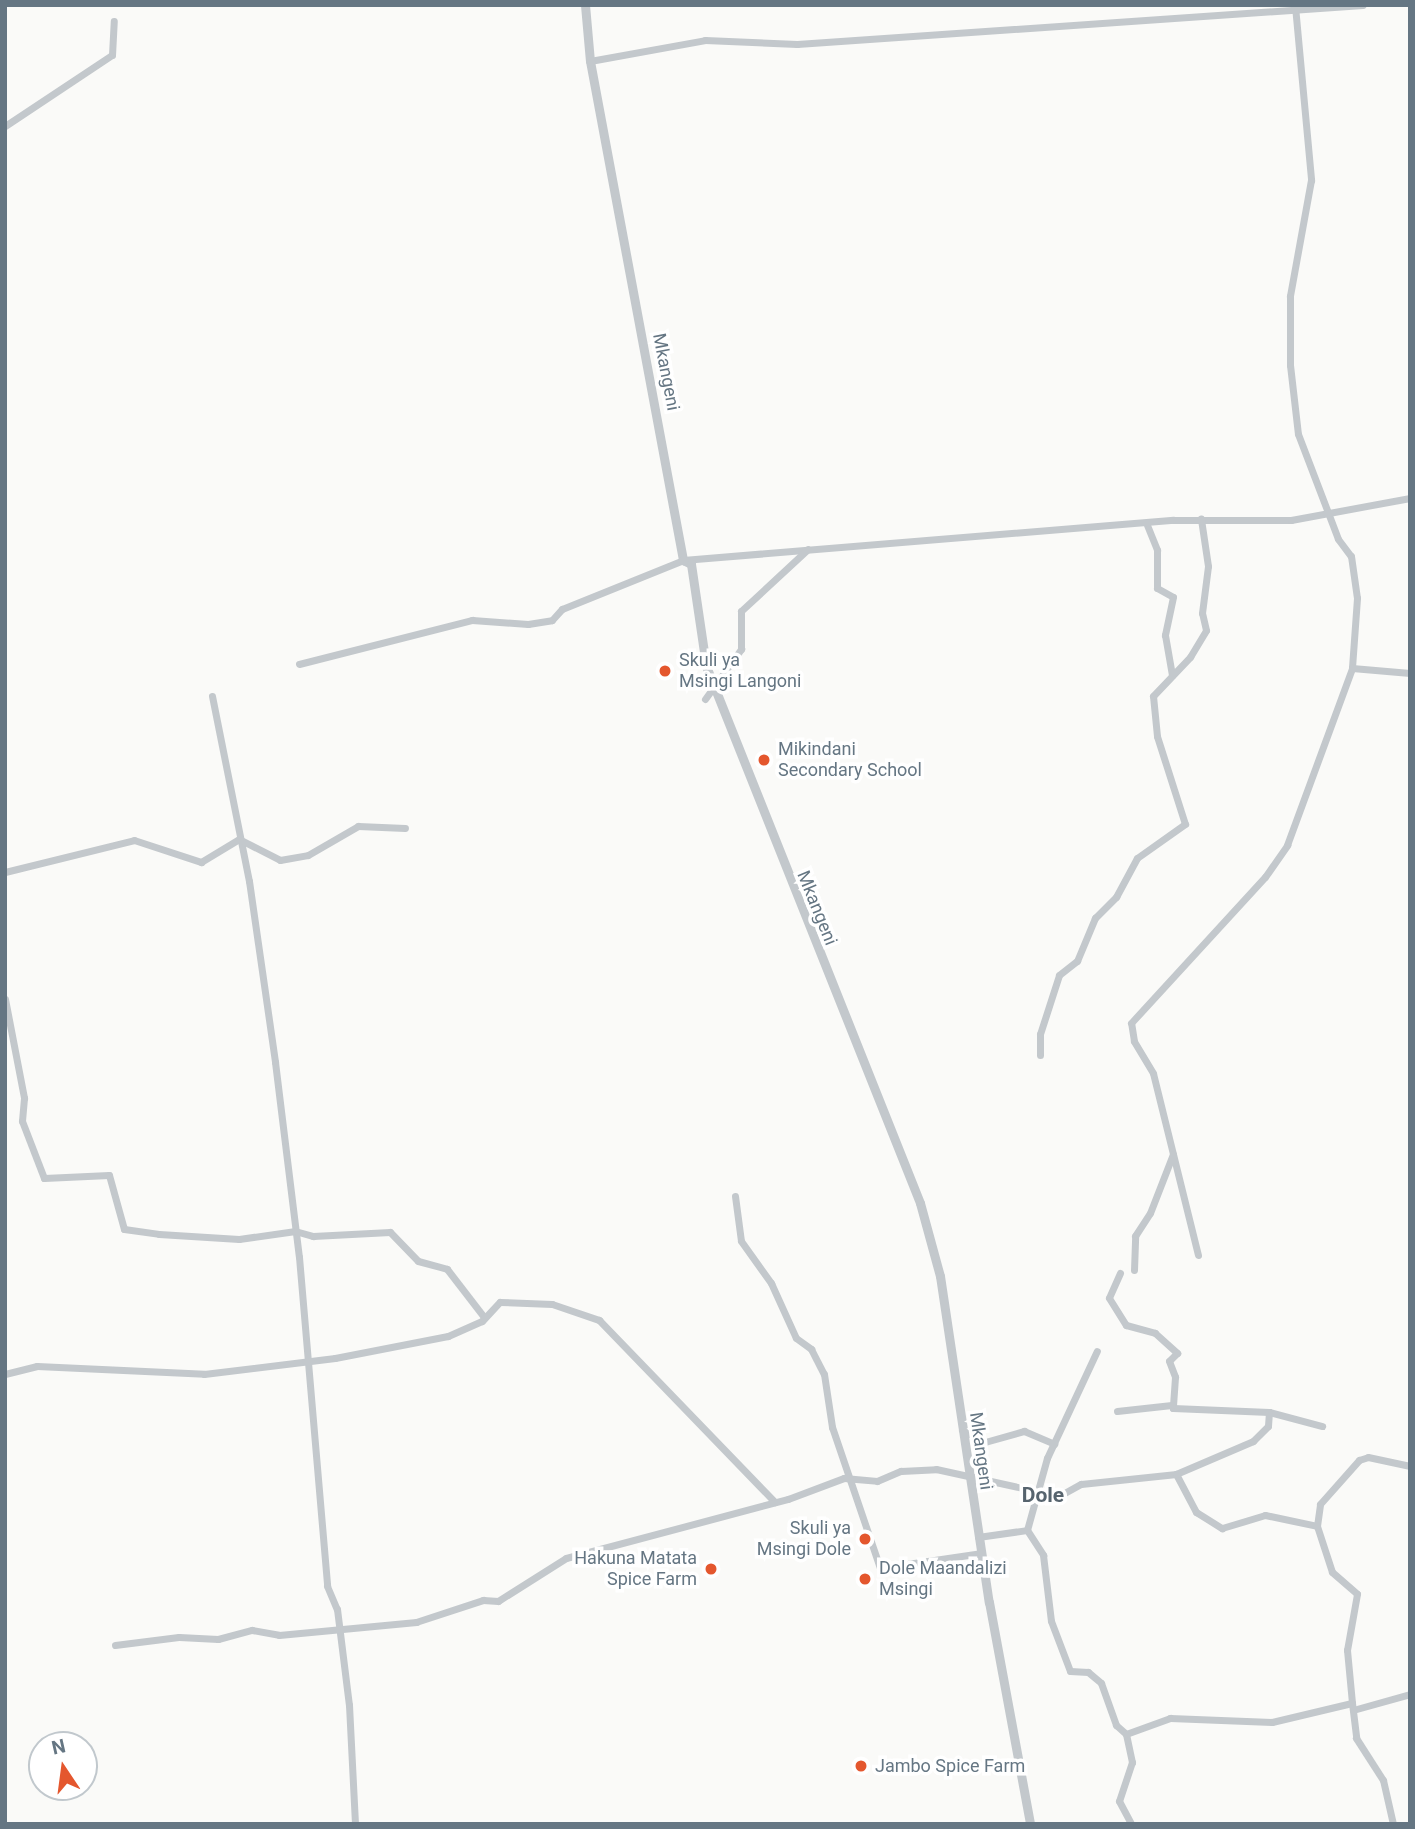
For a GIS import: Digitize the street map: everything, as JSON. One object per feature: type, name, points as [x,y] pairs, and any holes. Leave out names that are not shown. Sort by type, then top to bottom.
[{"type":"street","name":"Mkangeni","points":[[585,5],[590,61],[683,560],[691,564],[706,666],[716,686],[738,756],[920,1203],[940,1276],[978,1537],[1030,1824]]},
{"type":"street","points":[[590,61],[705,40],[797,44],[1296,7],[1363,5]]},
{"type":"street","points":[[1198,1255],[1153,1073],[1134,1041],[1131,1023],[1265,877],[1287,845],[1352,668],[1354,571],[1298,434],[1290,365],[1290,296],[1308,222],[1311,180],[1296,7]]},
{"type":"street","points":[[5,126],[112,55],[114,21]]},
{"type":"street","points":[[299,664],[472,620],[528,624],[552,620],[562,609],[683,560],[1201,519],[1291,520],[1410,498]]},
{"type":"street","points":[[1040,1055],[1040,1034],[1059,975],[1077,961],[1095,918],[1116,897],[1137,858],[1185,824],[1153,718],[1153,696],[1206,631],[1202,613],[1208,566],[1201,519]]},
{"type":"street","points":[[1147,525],[1157,550],[1157,588],[1173,597],[1166,635],[1172,674]]},
{"type":"street","points":[[705,699],[741,649],[741,611],[808,549]]},
{"type":"street","points":[[1352,668],[1410,673]]},
{"type":"street","points":[[212,696],[269,1016],[295,1231],[327,1586],[337,1609],[336,1631],[349,1705],[355,1824]]},
{"type":"street","points":[[239,839],[280,860],[309,855],[358,826],[405,828]]},
{"type":"street","points":[[5,872],[134,840],[201,862],[239,839]]},
{"type":"street","points":[[5,999],[24,1098],[22,1121],[44,1178],[109,1175],[124,1229],[239,1239],[295,1231],[313,1237],[390,1232],[418,1261],[447,1269],[484,1317]]},
{"type":"street","points":[[1134,1270],[1135,1236],[1150,1213],[1172,1154]]},
{"type":"street","points":[[734,1196],[741,1241],[771,1283],[796,1338],[811,1349],[824,1374],[832,1427],[853,1478],[880,1568],[982,1553]]},
{"type":"street","points":[[1120,1273],[1109,1298],[1126,1325],[1155,1334],[1177,1353],[1169,1361],[1175,1377],[1172,1405]]},
{"type":"street","points":[[5,1374],[37,1366],[204,1374],[448,1336],[484,1317],[500,1301],[570,1308],[599,1320],[775,1502]]},
{"type":"street","points":[[1097,1351],[1054,1444],[1037,1488],[1027,1530],[1043,1555],[1051,1621],[1067,1665],[1101,1683],[1116,1725],[1126,1734],[1132,1762],[1119,1801],[1131,1824]]},
{"type":"street","points":[[1117,1411],[1172,1405],[1191,1411],[1269,1412],[1322,1426]]},
{"type":"street","points":[[116,1645],[179,1637],[218,1639],[252,1630],[278,1635],[309,1628],[336,1631],[416,1622],[483,1600],[498,1601],[566,1558],[775,1502],[853,1478],[877,1481],[901,1471],[936,1469],[1037,1488],[1059,1496],[1081,1484],[1176,1474],[1253,1441],[1268,1426],[1269,1412]]},
{"type":"street","points":[[961,1430],[985,1442],[1024,1431],[1054,1444]]},
{"type":"street","points":[[1393,1824],[1383,1780],[1362,1753],[1353,1707],[1347,1650],[1357,1594],[1332,1572],[1317,1526],[1320,1504],[1359,1460],[1368,1457],[1410,1466]]},
{"type":"street","points":[[1176,1474],[1195,1512],[1222,1528],[1265,1515],[1317,1526]]},
{"type":"street","points":[[978,1537],[1027,1530]]},
{"type":"street","points":[[1126,1734],[1170,1718],[1272,1722],[1410,1694]]},
{"type":"place","name":"Skuli ya Msingi Langoni","points":[[665,671]]},
{"type":"place","name":"Mikindani Secondary School","points":[[764,760]]},
{"type":"place","name":"Skuli ya Msingi Dole","points":[[865,1539]]},
{"type":"place","name":"Hakuna Matata Spice Farm","points":[[711,1569]]},
{"type":"place","name":"Dole Maandalizi Msingi","points":[[865,1579]]},
{"type":"place","name":"Jambo Spice Farm","points":[[861,1766]]},
{"type":"district","name":"Dole","points":[[1043,1495]]}]
